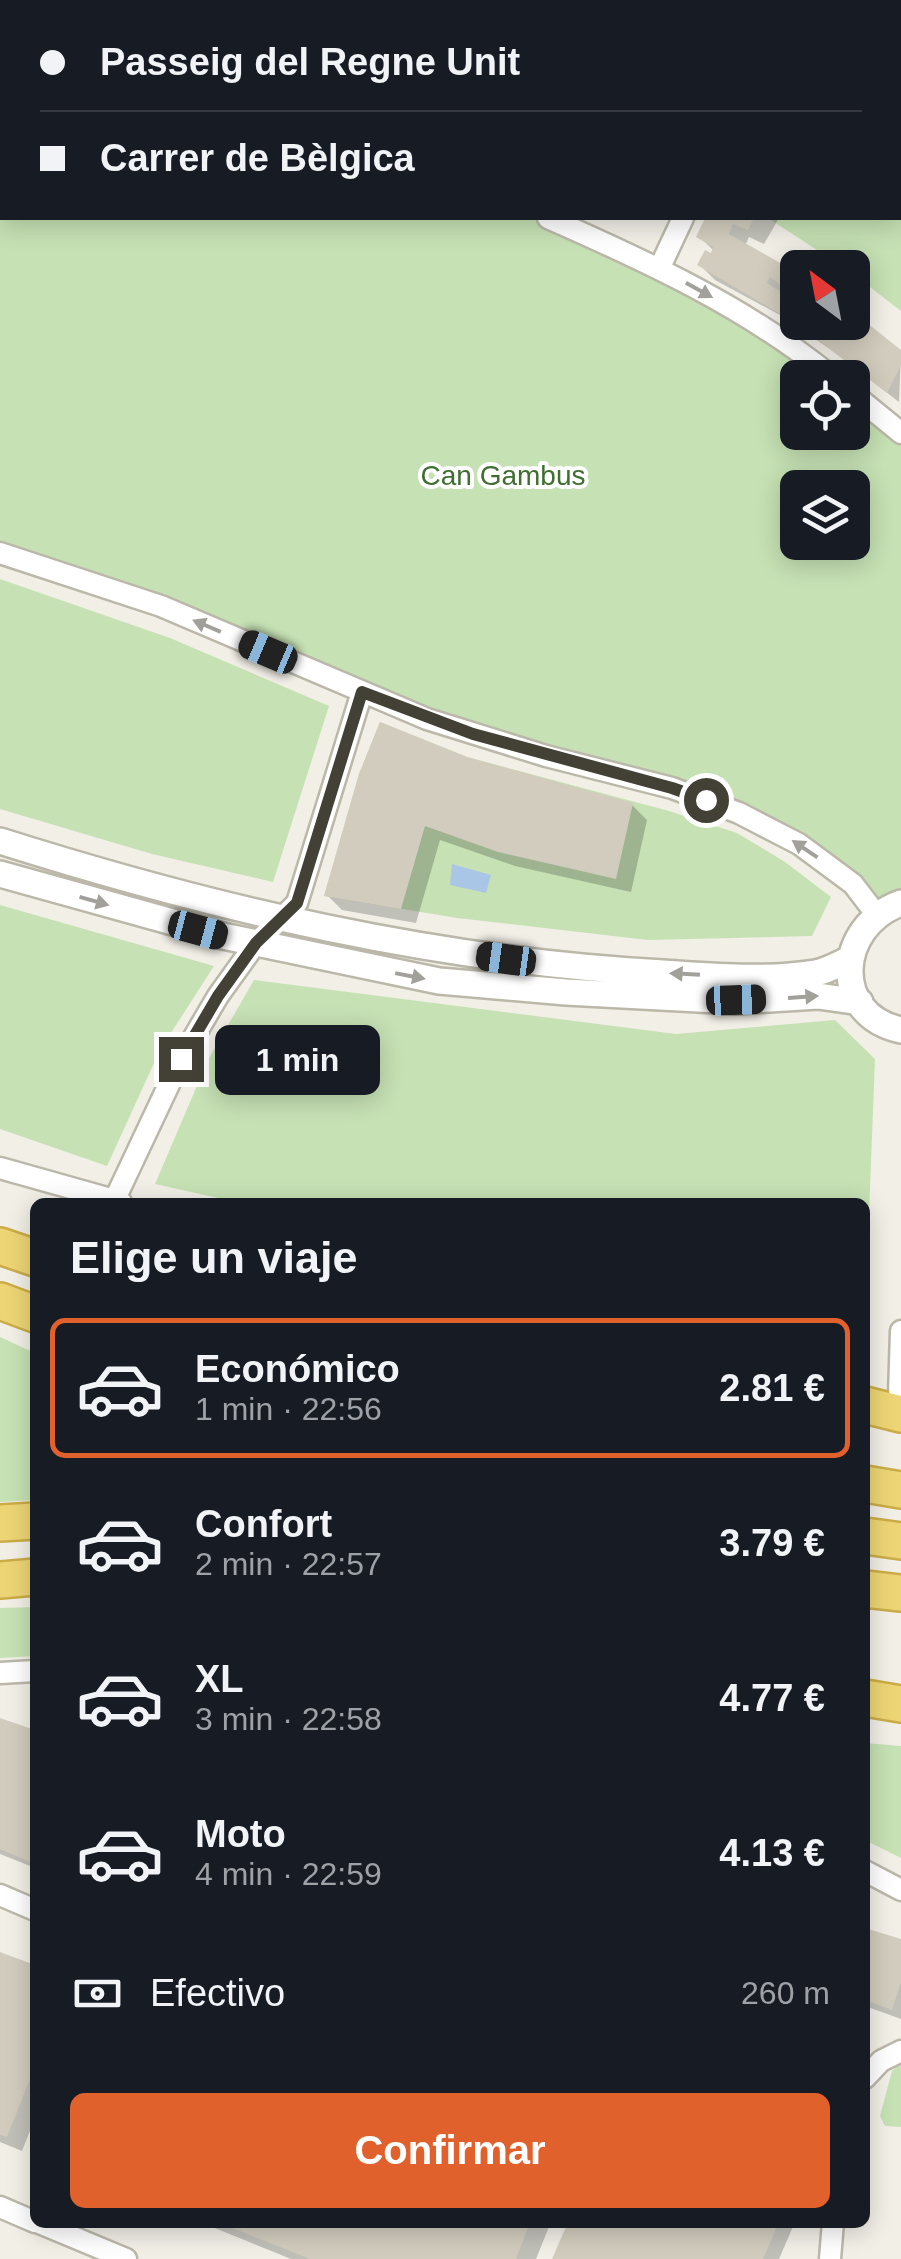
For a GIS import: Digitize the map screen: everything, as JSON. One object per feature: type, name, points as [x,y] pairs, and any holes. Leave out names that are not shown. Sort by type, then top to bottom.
[{"type":"highway","points":[[0,1301],[30,1312]]},
{"type":"highway","points":[[870,1404],[900,1401]]},
{"type":"highway","points":[[870,1485],[901,1490]]},
{"type":"highway","points":[[0,1523],[30,1521]]},
{"type":"highway","points":[[870,1537],[901,1541]]},
{"type":"highway","points":[[870,1589],[901,1592]]},
{"type":"highway","points":[[870,1699],[901,1704]]},
{"type":"highway","points":[[870,1711],[901,1712]]},
{"type":"street","points":[[553,220],[660,267],[812,360]]},
{"type":"street","points":[[660,267],[682,220]]},
{"type":"street","points":[[870,405],[898,423]]},
{"type":"street","points":[[0,553],[161,606],[459,730],[672,788],[739,813],[799,844],[853,884],[876,914]]},
{"type":"street","points":[[120,1198],[181,1059],[218,996],[256,943],[297,903],[362,692]]},
{"type":"street","points":[[0,841],[182,894],[281,918],[444,950],[575,969],[735,977],[817,973],[850,958]]},
{"type":"street","points":[[0,874],[256,943],[439,981],[604,994],[736,1000],[818,996],[860,1002]]},
{"type":"street","points":[[901,903],[876,914],[858,934],[850,958],[851,981],[860,1002],[874,1018],[901,1030]]},
{"type":"street","points":[[0,1168],[104,1198]]},
{"type":"street","points":[[870,1390],[900,1401],[901,1331]]},
{"type":"street","points":[[0,1674],[30,1671]]},
{"type":"street","points":[[870,1874],[901,1890]]},
{"type":"street","points":[[0,1895],[30,1908]]},
{"type":"street","points":[[870,2073],[901,2051]]},
{"type":"street","points":[[0,2207],[30,2220]]},
{"type":"street","points":[[51,2228],[126,2259]]},
{"type":"street","points":[[830,2259],[833,2228]]},
{"type":"green space","name":"Can Gambus","points":[[0,220],[554,220],[660,267],[806,360],[780,360],[780,450],[870,450],[870,407],[901,433],[901,903],[876,914],[853,884],[739,813],[546,756],[0,553]]},
{"type":"green space","points":[[771,220],[901,220],[901,311],[870,287],[870,250],[817,250]]},
{"type":"green space","points":[[0,579],[170,638],[329,706],[273,882],[152,854],[0,809]]},
{"type":"green space","points":[[380,722],[467,757],[737,833],[785,862],[831,897],[812,936],[648,940],[457,918],[324,896],[359,774]]},
{"type":"green space","points":[[0,905],[214,966],[160,1050],[107,1166],[0,1129]]},
{"type":"green space","points":[[254,980],[676,1034],[835,1020],[875,1059],[870,1198],[218,1198],[155,1184],[208,1060]]},
{"type":"green space","points":[[0,1337],[30,1351],[30,1500],[0,1502]]},
{"type":"green space","points":[[30,1607],[30,1656],[0,1658],[0,1608]]},
{"type":"green space","points":[[870,1743],[901,1746],[901,1858],[870,1842]]},
{"type":"green space","points":[[901,2063],[901,2127],[885,2126],[880,2116],[892,2071]]},
{"type":"water","points":[[452,864],[491,875],[486,893],[450,885]]},
{"type":"building","points":[[704,220],[753,220],[748,230],[733,224],[729,234],[780,263],[780,284],[770,277],[767,283],[780,289],[780,314],[697,265],[705,250],[711,253],[713,247],[696,237]]},
{"type":"building","points":[[870,325],[901,350],[901,365],[887,393],[870,380],[870,360],[844,360],[818,340],[870,340]]},
{"type":"building","points":[[380,722],[467,757],[633,803],[616,879],[498,852],[425,826],[401,909],[324,896],[359,774]]},
{"type":"building","points":[[0,1718],[30,1728],[30,1862],[0,1849]]},
{"type":"building","points":[[870,1930],[901,1939],[901,1982],[892,2010],[870,2002]]},
{"type":"building","points":[[0,1952],[30,1963],[30,2079],[7,2137],[0,2135]]},
{"type":"building","points":[[232,2228],[528,2228],[516,2259],[310,2259]]},
{"type":"building","points":[[565,2228],[776,2228],[763,2259],[552,2259]]},
{"type":"route","points":[[181,1059],[218,996],[256,943],[297,903],[362,692],[473,734],[706,800]]}]
